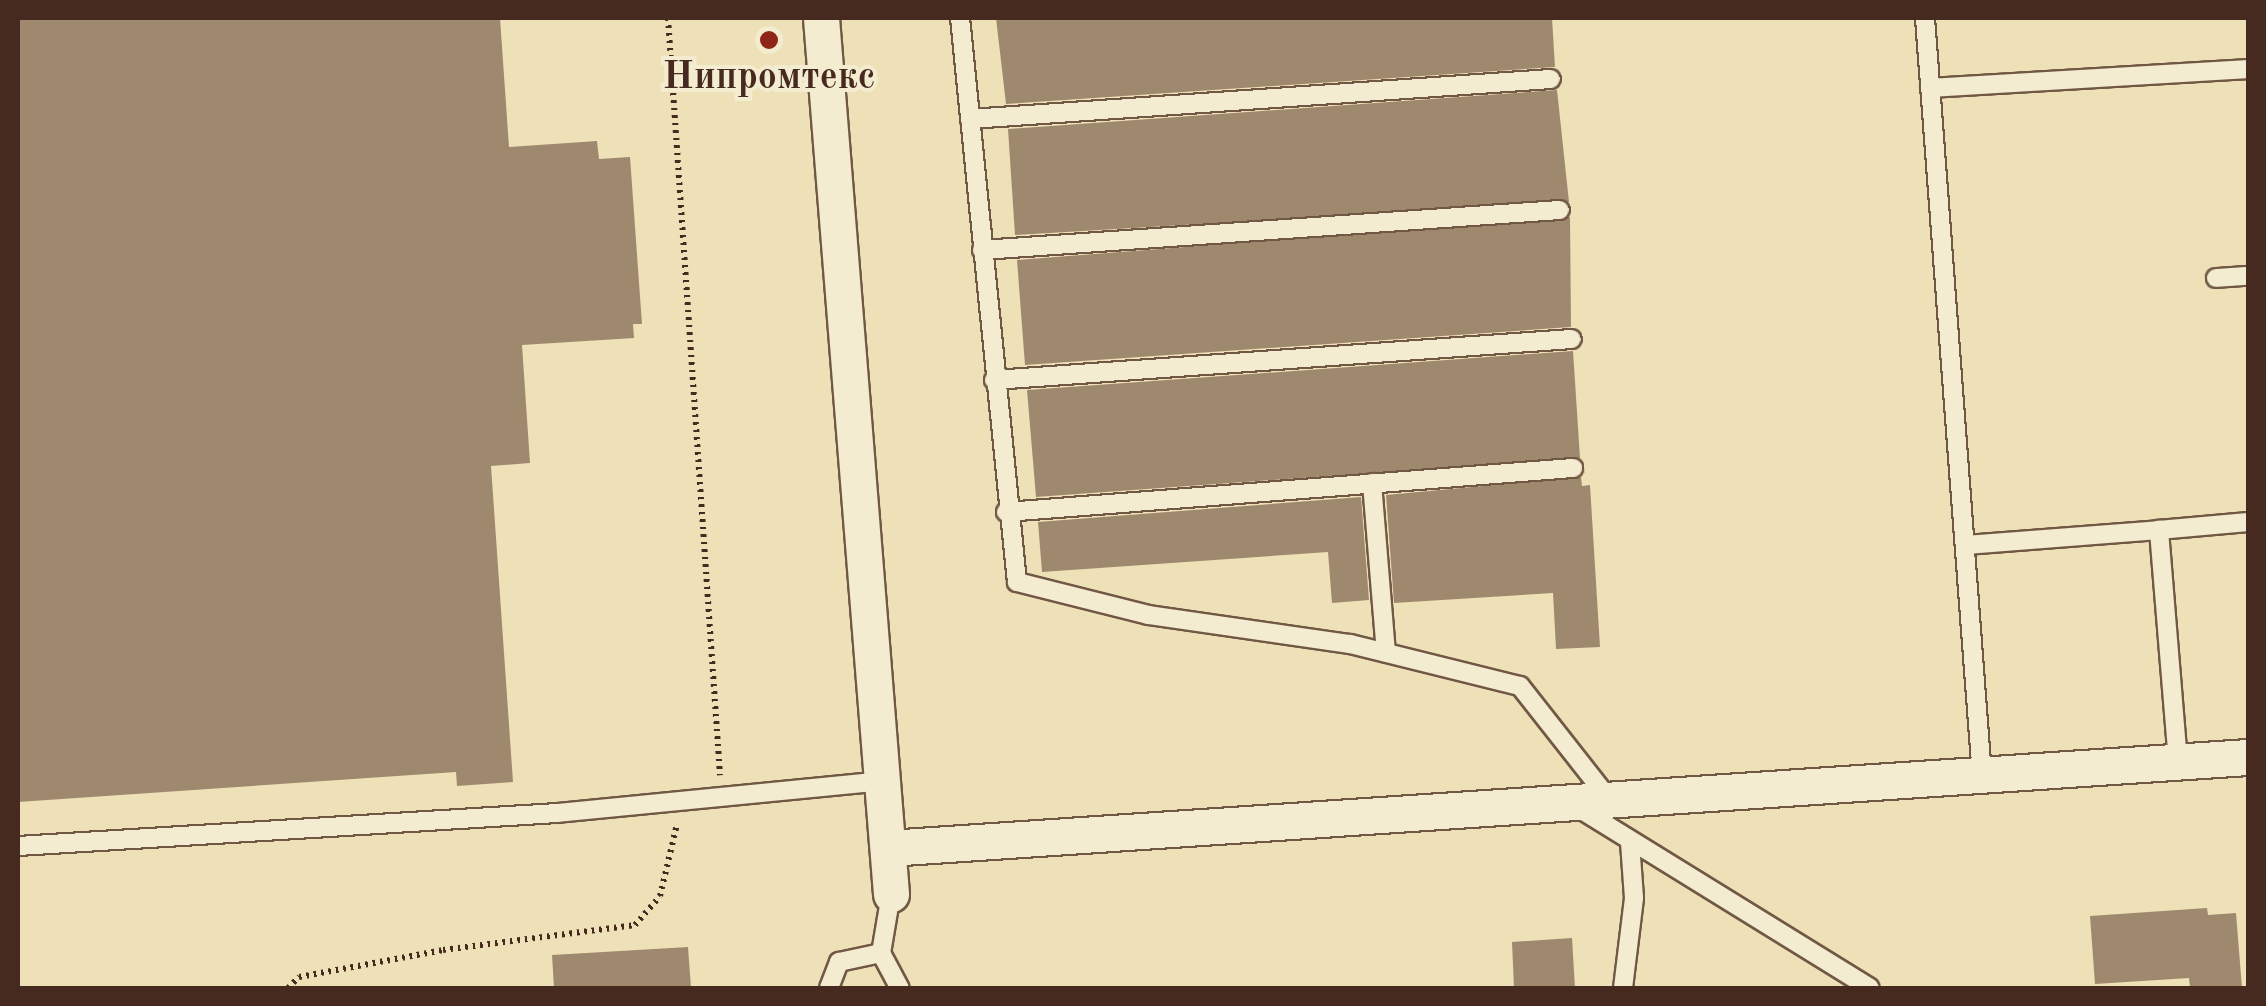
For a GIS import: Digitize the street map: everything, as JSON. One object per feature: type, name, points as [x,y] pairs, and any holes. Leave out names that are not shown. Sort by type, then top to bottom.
[{"type":"street","points":[[821,18],[891,894]]},
{"type":"street","points":[[888,848],[1575,806],[2248,757]]},
{"type":"lane","points":[[960,18],[1006,512],[1017,582],[1148,615],[1386,652],[1520,686],[1612,803]]},
{"type":"lane","points":[[1925,18],[1982,776]]},
{"type":"lane","points":[[1930,88],[2248,68]]},
{"type":"lane","points":[[970,118],[1550,79]]},
{"type":"lane","points":[[982,250],[1560,210]]},
{"type":"lane","points":[[2216,278],[2248,276]]},
{"type":"lane","points":[[994,380],[1572,339]]},
{"type":"lane","points":[[1006,512],[1573,468]]},
{"type":"lane","points":[[1372,483],[1386,652]]},
{"type":"lane","points":[[1965,545],[2248,522]]},
{"type":"lane","points":[[2159,530],[2178,762]]},
{"type":"lane","points":[[18,846],[682,802],[882,781]]},
{"type":"lane","points":[[1575,806],[1870,988]]},
{"type":"lane","points":[[1623,988],[1634,898],[1630,842]]},
{"type":"lane","points":[[891,894],[881,953],[900,988]]},
{"type":"lane","points":[[829,988],[839,962],[881,953]]},
{"type":"path","points":[[668,18],[721,798]]},
{"type":"path","points":[[288,988],[299,977],[425,953],[636,925],[660,896],[682,802]]},
{"type":"building","points":[[18,18],[500,18],[509,147],[597,141],[599,159],[630,157],[642,324],[633,324],[634,338],[522,345],[530,463],[491,466],[513,782],[457,786],[456,772],[18,802]]},
{"type":"building","points":[[996,18],[1552,18],[1555,67],[1006,104]]},
{"type":"building","points":[[1557,90],[1569,202],[1015,235],[1008,129]]},
{"type":"building","points":[[1570,217],[1571,327],[1025,365],[1017,260]]},
{"type":"building","points":[[1573,351],[1580,458],[1036,497],[1027,390]]},
{"type":"building","points":[[1581,477],[1582,486],[1590,485],[1600,647],[1556,649],[1553,593],[1394,603],[1386,495]]},
{"type":"building","points":[[1361,497],[1369,600],[1332,603],[1328,552],[1042,572],[1038,522]]},
{"type":"building","points":[[2207,908],[2208,915],[2236,913],[2242,988],[2190,988],[2189,978],[2095,984],[2090,916]]},
{"type":"building","points":[[1572,938],[1575,988],[1514,988],[1512,942]]},
{"type":"building","points":[[688,947],[691,988],[554,988],[552,955]]},
{"type":"place","name":"Нипромтекс","points":[[769,40]]}]
